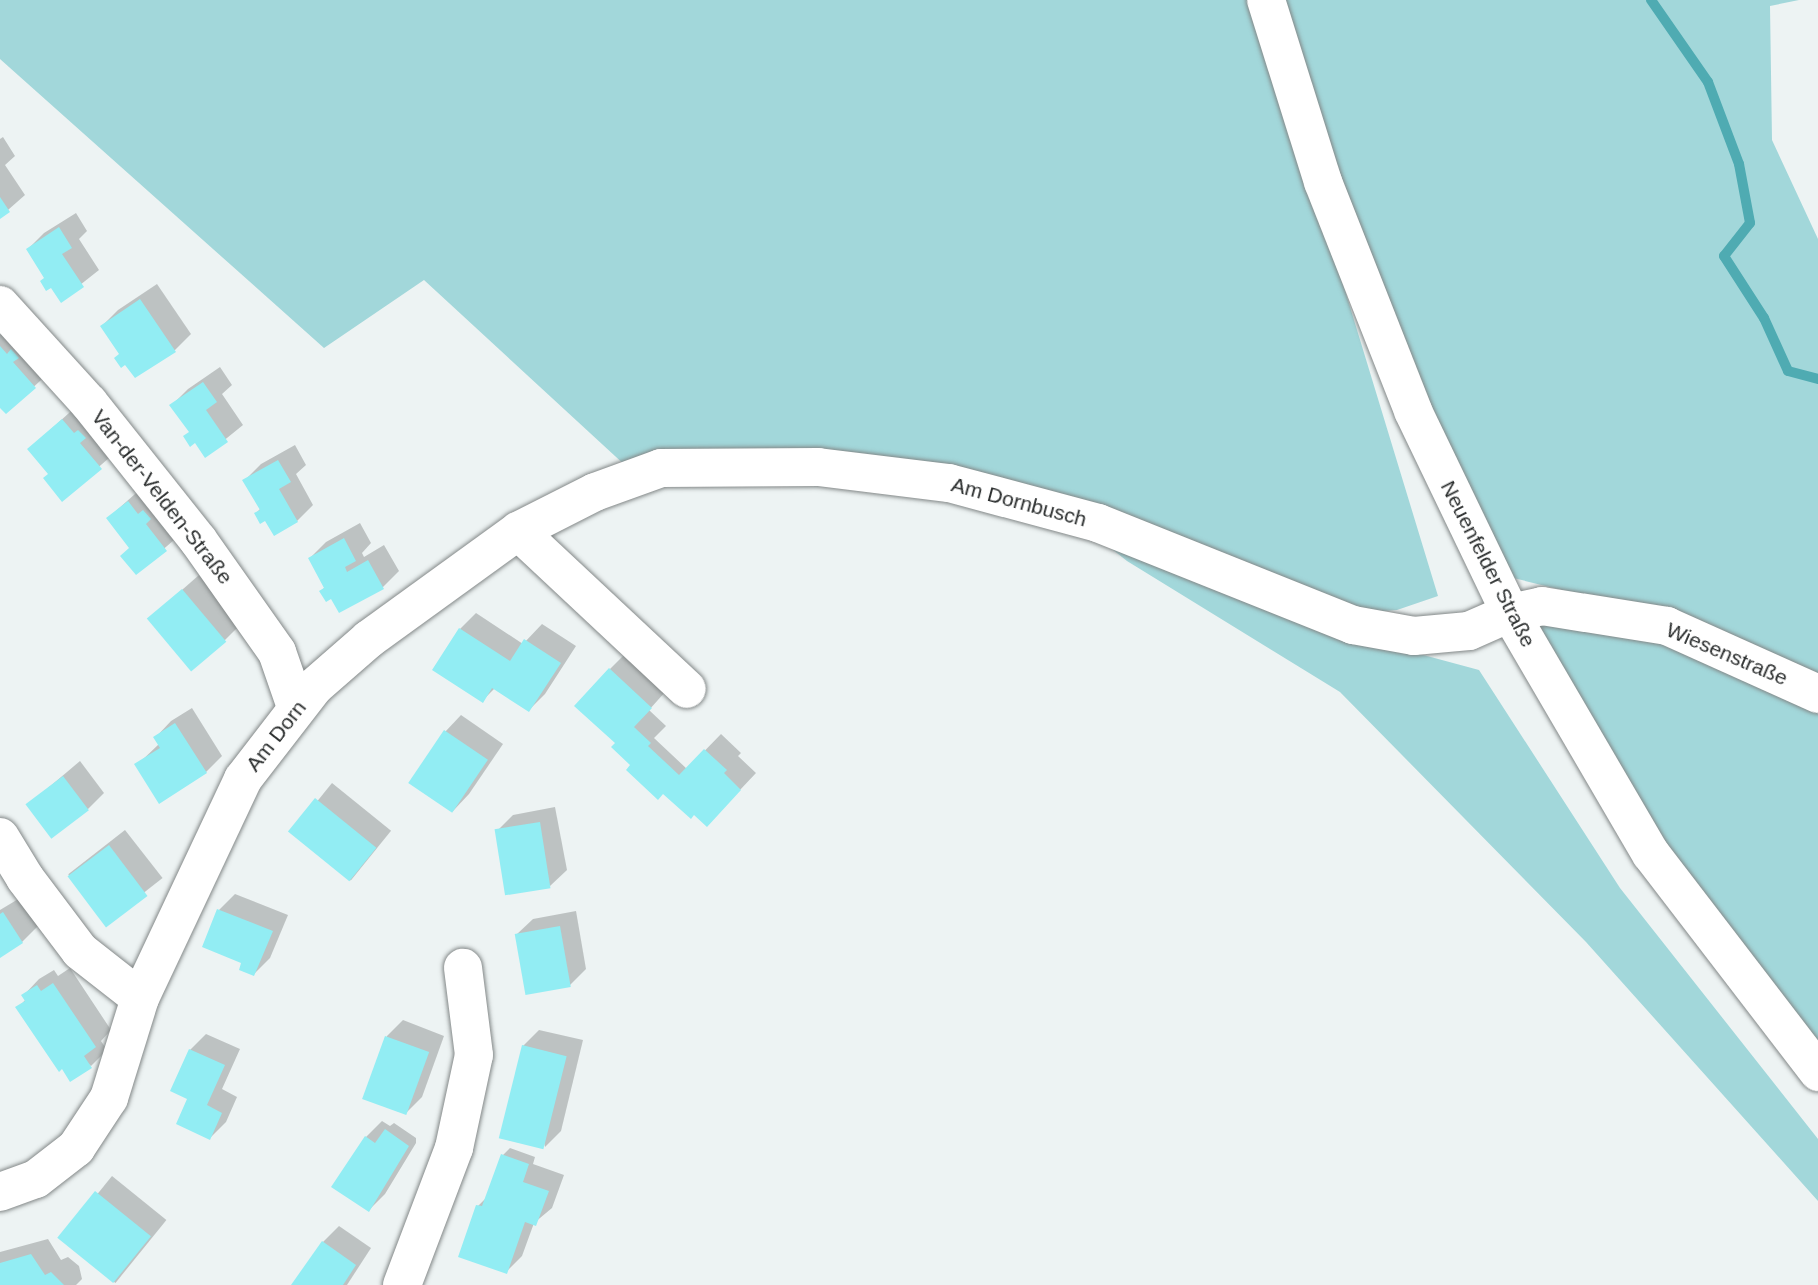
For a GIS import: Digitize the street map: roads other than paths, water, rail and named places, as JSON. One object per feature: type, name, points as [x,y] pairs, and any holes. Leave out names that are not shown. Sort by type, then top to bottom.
[{"type":"street","name":"Neuenfelder Straße","points":[[1266,0],[1323,182],[1408,398],[1510,613],[1651,854],[1818,1072]]},
{"type":"street","name":"Van-der-Velden-Straße","points":[[0,305],[89,403],[198,540],[277,652],[296,707]]},
{"type":"street","name":"Am Dornbusch","points":[[518,531],[595,492],[661,468],[818,467],[949,483],[1098,523],[1353,625],[1414,636],[1469,631],[1510,613]]},
{"type":"street","name":"Am Dorn","points":[[0,1192],[36,1179],[76,1148],[109,1098],[140,998],[243,779],[296,707],[369,639],[518,531]]},
{"type":"street","points":[[518,531],[687,689]]},
{"type":"street","name":"Wiesenstraße","points":[[1510,613],[1542,606],[1667,626],[1818,694]]},
{"type":"street","points":[[0,837],[25,878],[80,951],[140,998]]},
{"type":"street","points":[[402,1285],[454,1149],[474,1055],[463,968]]},
{"type":"waterway","points":[[1651,0],[1708,82],[1739,164],[1750,223],[1724,256],[1764,318],[1788,371],[1818,379]]}]
